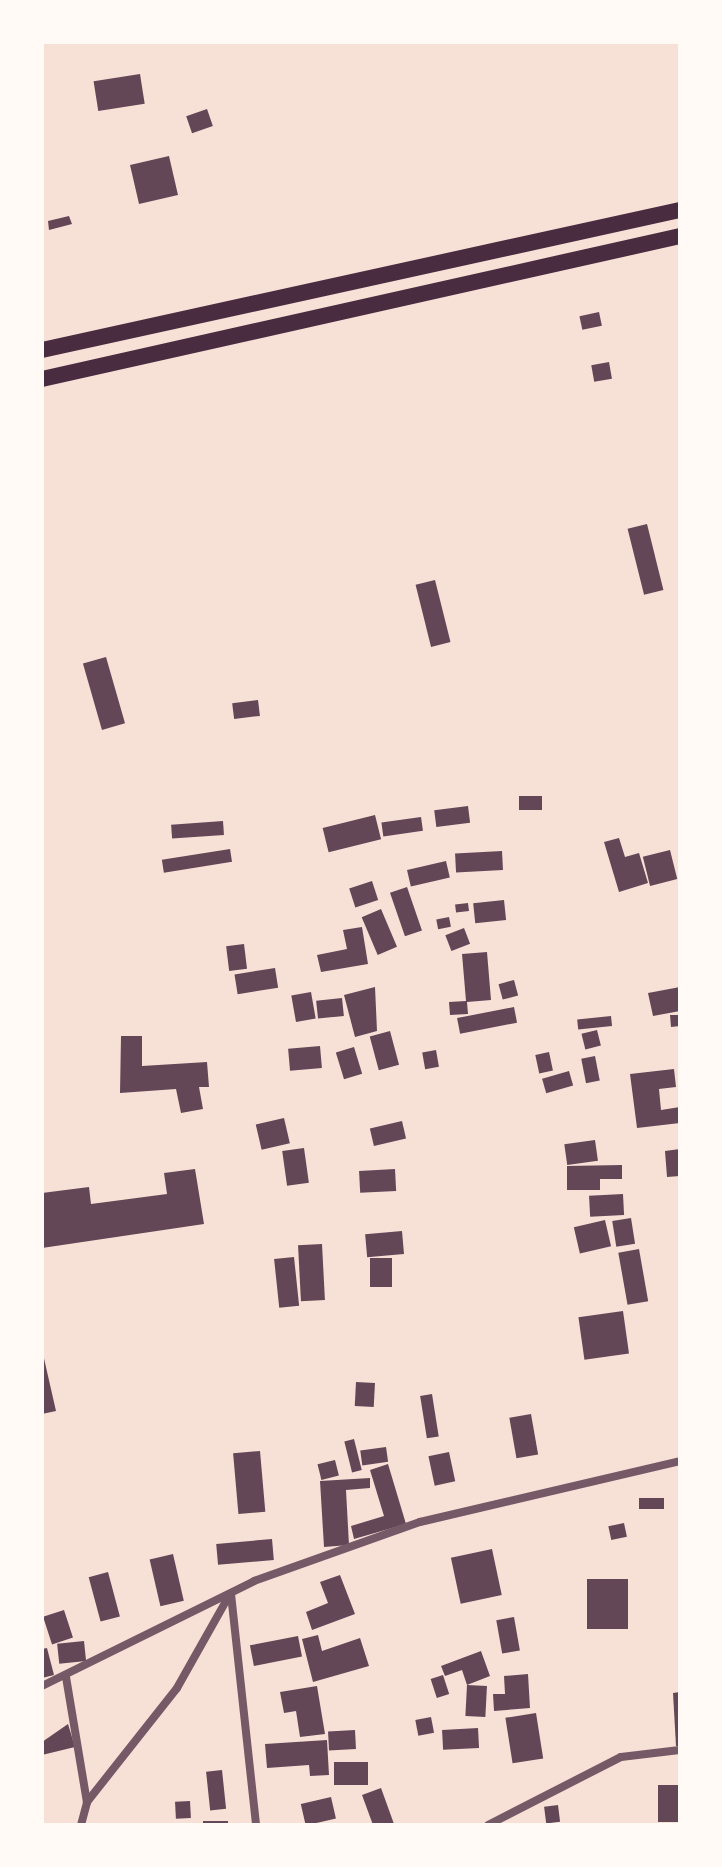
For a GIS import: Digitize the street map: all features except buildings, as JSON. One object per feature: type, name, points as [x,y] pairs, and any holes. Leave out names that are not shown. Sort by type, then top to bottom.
[{"type":"main road","points":[[42,350],[680,210]]},
{"type":"main road","points":[[42,379],[680,236]]},
{"type":"street","points":[[42,1686],[66,1677],[231,1593],[420,1522],[680,1461]]},
{"type":"street","points":[[81,1825],[87,1802],[177,1688],[231,1593]]},
{"type":"street","points":[[231,1593],[256,1825]]},
{"type":"street","points":[[66,1677],[87,1802]]},
{"type":"street","points":[[488,1825],[621,1757],[680,1750]]}]
